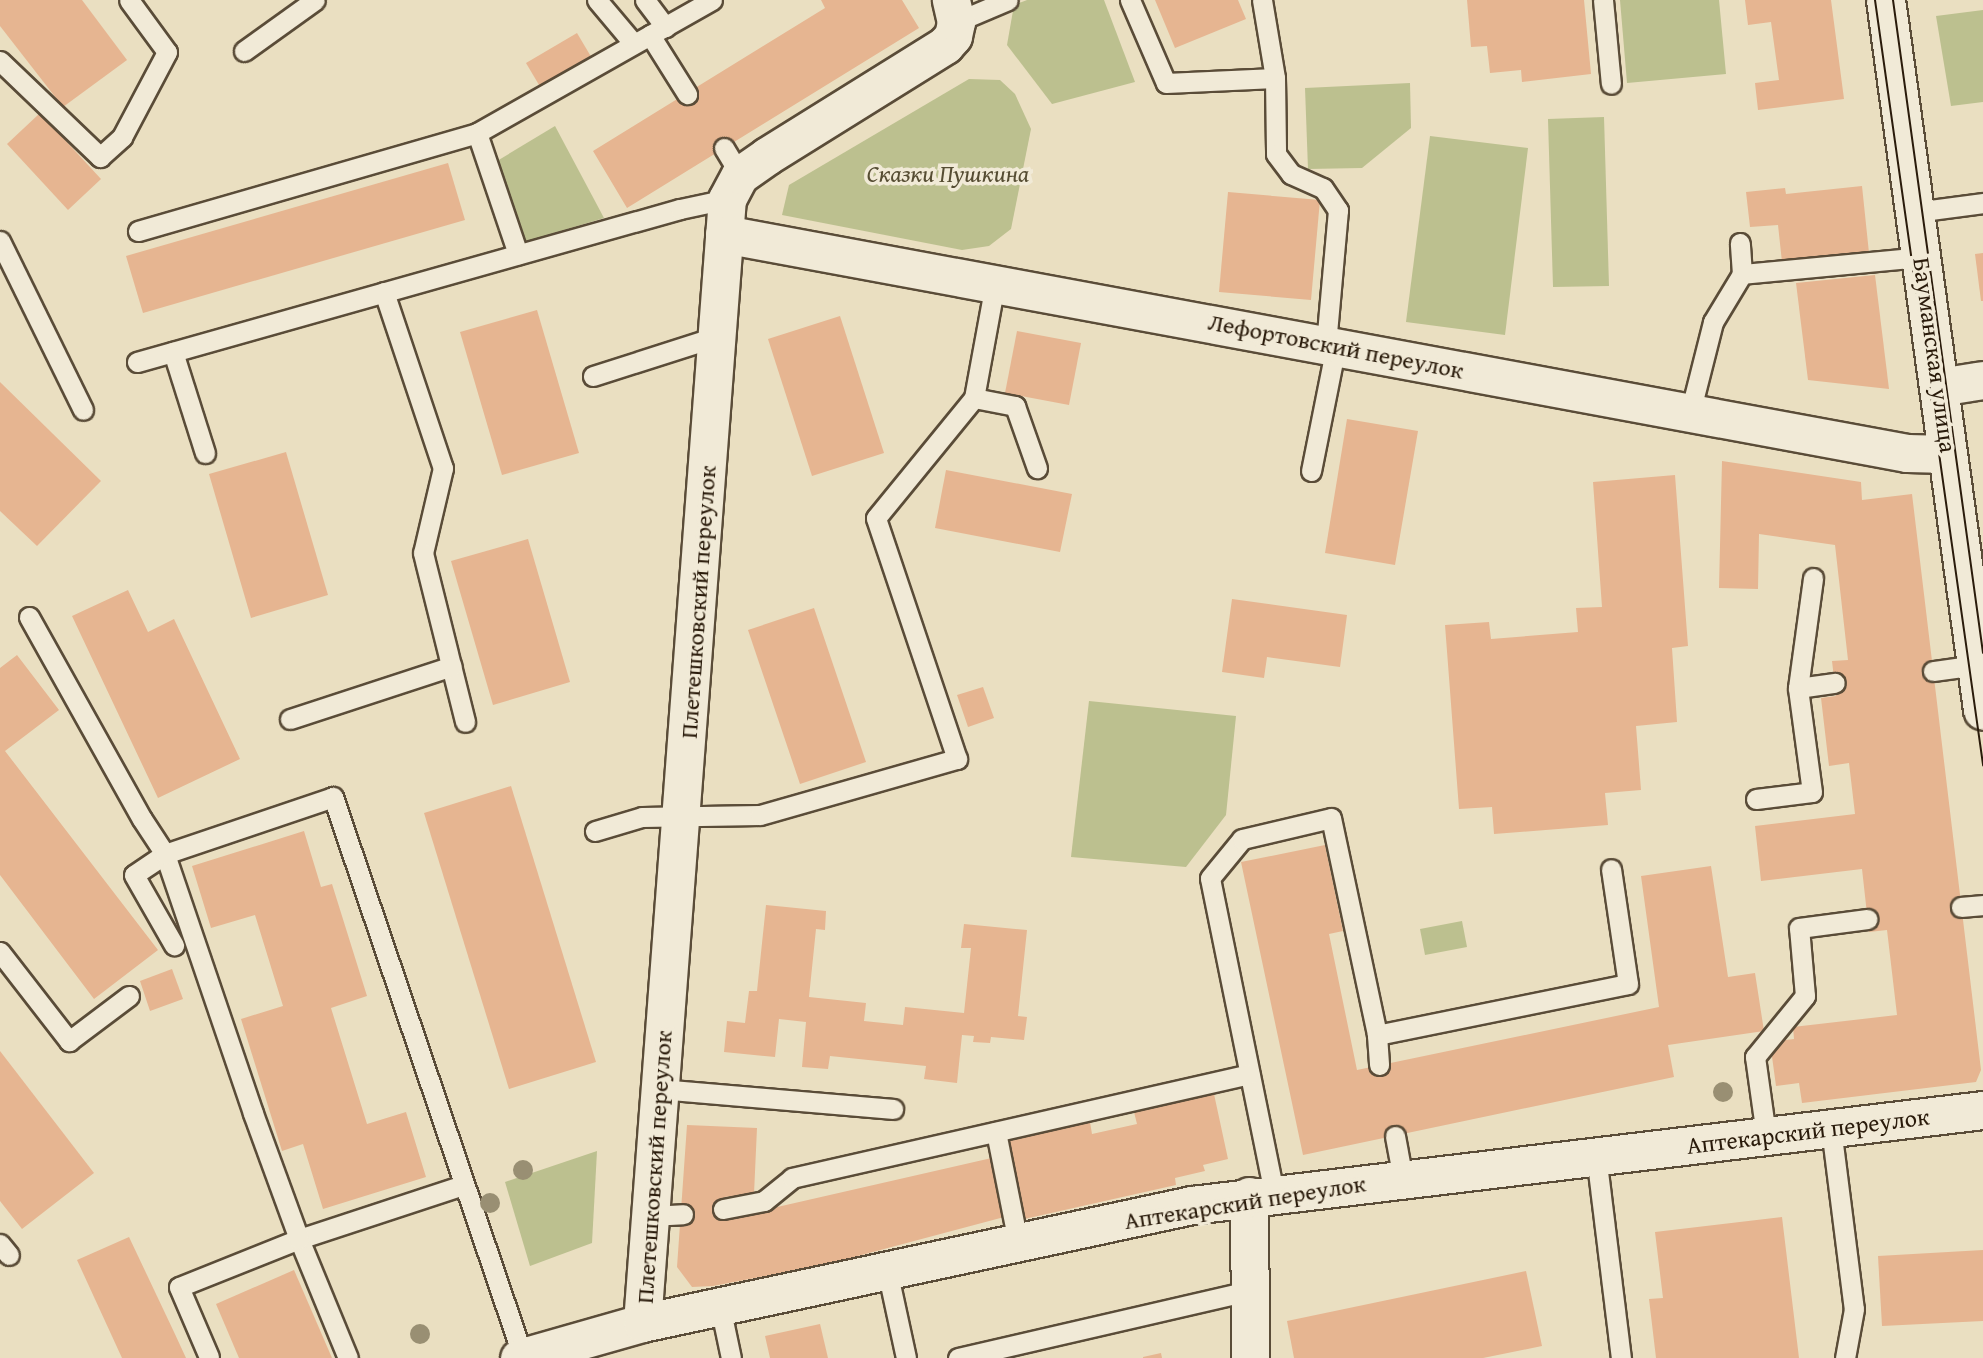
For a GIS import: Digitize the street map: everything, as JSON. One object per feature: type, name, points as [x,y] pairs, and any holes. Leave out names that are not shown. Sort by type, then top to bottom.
[{"type":"street","name":"Бауманская улица","points":[[1886,0],[1983,710]]},
{"type":"street","points":[[729,189],[945,45],[953,36],[953,11]]},
{"type":"street","name":"Лефортовский переулок","points":[[729,189],[995,284],[1906,453],[1948,454]]},
{"type":"street","name":"Плетешковский переулок","points":[[642,1323],[667,1215],[660,1088],[729,189]]},
{"type":"street","points":[[1939,387],[1983,380]]},
{"type":"street","name":"Аптекарский переулок","points":[[521,1357],[642,1323],[1192,1205],[1983,1110]]},
{"type":"street","points":[[1250,1358],[1250,1291],[1261,1195]]},
{"type":"lane","points":[[0,61],[100,157],[122,137],[167,52],[129,0]]},
{"type":"lane","points":[[244,51],[315,0]]},
{"type":"lane","points":[[597,0],[650,36],[687,94]]},
{"type":"lane","points":[[645,0],[650,36]]},
{"type":"lane","points":[[138,231],[477,133],[712,0]]},
{"type":"lane","points":[[953,11],[1008,0]]},
{"type":"lane","points":[[1130,0],[1166,83],[1275,78]]},
{"type":"lane","points":[[1262,0],[1275,78],[1276,154],[1291,174],[1323,188],[1338,210],[1331,345],[1311,471]]},
{"type":"lane","points":[[1602,0],[1611,84]]},
{"type":"lane","points":[[477,133],[518,254]]},
{"type":"lane","points":[[137,362],[680,209],[729,189]]},
{"type":"lane","points":[[1915,212],[1983,203]]},
{"type":"lane","points":[[0,242],[83,410]]},
{"type":"lane","points":[[1690,413],[1713,322],[1742,274],[1740,243]]},
{"type":"lane","points":[[1742,274],[1921,257]]},
{"type":"lane","points":[[595,831],[642,817],[760,815],[957,759],[876,518],[974,398],[995,284]]},
{"type":"lane","points":[[384,292],[443,468],[423,553],[466,722]]},
{"type":"lane","points":[[593,376],[718,337]]},
{"type":"lane","points":[[173,352],[205,453]]},
{"type":"lane","points":[[974,398],[1015,406],[1037,468]]},
{"type":"lane","points":[[1756,799],[1812,792],[1798,688],[1813,578]]},
{"type":"lane","points":[[29,617],[142,819],[165,854],[253,1113],[299,1239],[348,1358]]},
{"type":"lane","points":[[1933,671],[1977,665]]},
{"type":"lane","points":[[290,719],[452,666]]},
{"type":"lane","points":[[1798,688],[1835,683]]},
{"type":"lane","points":[[174,945],[134,875],[165,854],[333,797],[521,1357]]},
{"type":"lane","points":[[1261,1195],[1249,1074],[1210,878],[1242,839],[1331,818],[1377,1035],[1379,1065]]},
{"type":"lane","points":[[1377,1035],[1628,984],[1611,869]]},
{"type":"lane","points":[[1961,907],[1983,905]]},
{"type":"lane","points":[[1766,1135],[1755,1057],[1805,996],[1799,928],[1867,919]]},
{"type":"lane","points":[[0,952],[69,1041],[129,996]]},
{"type":"lane","points":[[723,1209],[764,1201],[792,1178],[1249,1074]]},
{"type":"lane","points":[[660,1088],[893,1110]]},
{"type":"lane","points":[[1831,1128],[1854,1309],[1845,1358]]},
{"type":"lane","points":[[996,1132],[1018,1242]]},
{"type":"lane","points":[[1395,1136],[1403,1180]]},
{"type":"lane","points":[[1597,1155],[1621,1358]]},
{"type":"lane","points":[[209,1357],[179,1287],[299,1239],[463,1185]]},
{"type":"lane","points":[[887,1270],[906,1358]]},
{"type":"lane","points":[[958,1358],[1250,1291]]},
{"type":"lane","points":[[720,1306],[731,1358]]},
{"type":"green space","points":[[1027,0],[1104,0],[1135,82],[1052,104],[1007,45],[1014,5]]},
{"type":"green space","points":[[1620,0],[1719,0],[1726,74],[1627,83]]},
{"type":"green space","points":[[1983,10],[1983,102],[1951,106],[1936,16]]},
{"type":"green space","name":"Сказки Пушкина","points":[[969,79],[1000,80],[1015,94],[1031,129],[1011,229],[989,246],[962,250],[782,215],[789,185]]},
{"type":"green space","points":[[1410,83],[1411,128],[1362,168],[1308,169],[1305,88]]},
{"type":"green space","points":[[1604,117],[1609,286],[1553,287],[1548,119]]},
{"type":"green space","points":[[555,126],[604,218],[524,242],[497,161]]},
{"type":"green space","points":[[1430,136],[1528,148],[1505,335],[1406,322]]},
{"type":"green space","points":[[1089,701],[1236,716],[1226,815],[1186,867],[1071,857]]},
{"type":"green space","points":[[1462,921],[1467,947],[1425,955],[1420,929]]},
{"type":"green space","points":[[597,1151],[592,1243],[530,1266],[505,1182]]},
{"type":"building","points":[[0,0],[82,0],[127,60],[63,107],[0,26]]},
{"type":"building","points":[[821,0],[902,0],[919,28],[627,208],[593,151],[825,8]]},
{"type":"building","points":[[1155,0],[1238,0],[1246,19],[1175,48]]},
{"type":"building","points":[[1467,0],[1584,0],[1591,74],[1522,82],[1521,70],[1490,73],[1487,46],[1471,47]]},
{"type":"building","points":[[1745,0],[1831,0],[1844,99],[1758,110],[1755,83],[1779,80],[1771,22],[1748,25]]},
{"type":"building","points":[[577,33],[593,60],[542,90],[526,63]]},
{"type":"building","points":[[40,113],[101,179],[68,210],[7,144]]},
{"type":"building","points":[[448,163],[465,220],[143,313],[126,256]]},
{"type":"building","points":[[1862,186],[1869,253],[1782,262],[1778,225],[1750,227],[1746,192],[1785,188],[1786,194]]},
{"type":"building","points":[[1228,192],[1320,200],[1311,300],[1219,292]]},
{"type":"building","points":[[1983,253],[1983,301],[1981,301],[1975,254]]},
{"type":"building","points":[[1875,275],[1889,389],[1808,380],[1796,283]]},
{"type":"building","points":[[537,310],[579,453],[502,475],[460,332]]},
{"type":"building","points":[[840,316],[884,453],[812,476],[768,339]]},
{"type":"building","points":[[1017,331],[1081,343],[1069,405],[1005,393]]},
{"type":"building","points":[[0,382],[101,481],[37,546],[0,511]]},
{"type":"building","points":[[1347,419],[1418,431],[1395,565],[1325,553]]},
{"type":"building","points":[[286,452],[328,595],[251,618],[209,474]]},
{"type":"building","points":[[1722,461],[1861,482],[1862,500],[1912,494],[1981,1070],[1976,1082],[1802,1103],[1799,1083],[1776,1086],[1770,1042],[1794,1039],[1793,1027],[1897,1015],[1887,930],[1869,932],[1862,869],[1761,881],[1755,826],[1855,814],[1849,763],[1829,766],[1821,698],[1836,696],[1832,661],[1848,660],[1835,545],[1759,534],[1758,589],[1719,588]]},
{"type":"building","points":[[946,470],[1072,494],[1060,552],[935,528]]},
{"type":"building","points":[[1675,475],[1688,646],[1672,648],[1677,722],[1636,726],[1641,790],[1605,793],[1608,825],[1494,834],[1492,807],[1459,809],[1445,625],[1489,622],[1491,639],[1578,632],[1576,608],[1602,607],[1593,482]]},
{"type":"building","points":[[528,539],[570,682],[493,705],[451,561]]},
{"type":"building","points":[[128,590],[148,632],[174,619],[240,759],[158,798],[72,616]]},
{"type":"building","points":[[1232,599],[1347,615],[1340,667],[1267,657],[1264,678],[1222,672]]},
{"type":"building","points":[[814,608],[866,762],[800,784],[748,630]]},
{"type":"building","points":[[17,655],[59,710],[5,751],[158,950],[94,999],[0,875],[0,668]]},
{"type":"building","points":[[983,687],[994,718],[968,727],[957,695]]},
{"type":"building","points":[[511,786],[596,1062],[509,1089],[424,813]]},
{"type":"building","points":[[304,831],[321,887],[332,884],[367,996],[331,1008],[367,1124],[406,1112],[426,1177],[323,1209],[303,1144],[282,1151],[241,1019],[283,1006],[255,915],[211,928],[192,866]]},
{"type":"building","points":[[1325,845],[1343,931],[1329,934],[1357,1070],[1659,1007],[1641,876],[1711,866],[1728,977],[1755,973],[1764,1031],[1668,1045],[1674,1077],[1303,1155],[1241,862]]},
{"type":"building","points":[[766,905],[826,911],[825,930],[816,929],[809,997],[866,1003],[864,1021],[903,1025],[905,1007],[964,1013],[971,948],[961,948],[964,924],[1027,930],[1018,1016],[1027,1017],[1024,1040],[991,1037],[990,1043],[973,1042],[974,1036],[962,1035],[957,1083],[924,1079],[926,1066],[830,1056],[828,1069],[802,1067],[806,1022],[779,1019],[775,1057],[724,1052],[727,1021],[745,1023],[749,991],[757,991]]},
{"type":"building","points":[[172,969],[183,999],[150,1011],[140,981]]},
{"type":"building","points":[[0,1051],[94,1173],[22,1229],[0,1201]]},
{"type":"building","points":[[1214,1094],[1228,1159],[1203,1165],[1205,1171],[1175,1178],[1176,1185],[1020,1220],[1003,1141],[1090,1122],[1092,1134],[1137,1124],[1134,1112]]},
{"type":"building","points":[[687,1125],[757,1128],[754,1194],[724,1197],[725,1219],[996,1157],[1008,1216],[824,1265],[713,1286],[692,1287],[677,1267]]},
{"type":"building","points":[[1782,1217],[1799,1358],[1656,1358],[1649,1299],[1663,1298],[1655,1232]]},
{"type":"building","points":[[129,1237],[186,1358],[122,1358],[77,1260]]},
{"type":"building","points":[[1983,1250],[1983,1321],[1882,1326],[1878,1256]]},
{"type":"building","points":[[294,1270],[332,1358],[239,1358],[216,1304]]},
{"type":"building","points":[[1526,1271],[1542,1346],[1483,1358],[1294,1358],[1287,1321]]},
{"type":"building","points":[[820,1324],[828,1358],[770,1358],[765,1336]]},
{"type":"building","points":[[1161,1353],[1162,1358],[1143,1358],[1143,1357]]},
{"type":"tram line","points":[[1875,0],[1983,765]]},
{"type":"tram line","points":[[1893,0],[1983,653]]}]
